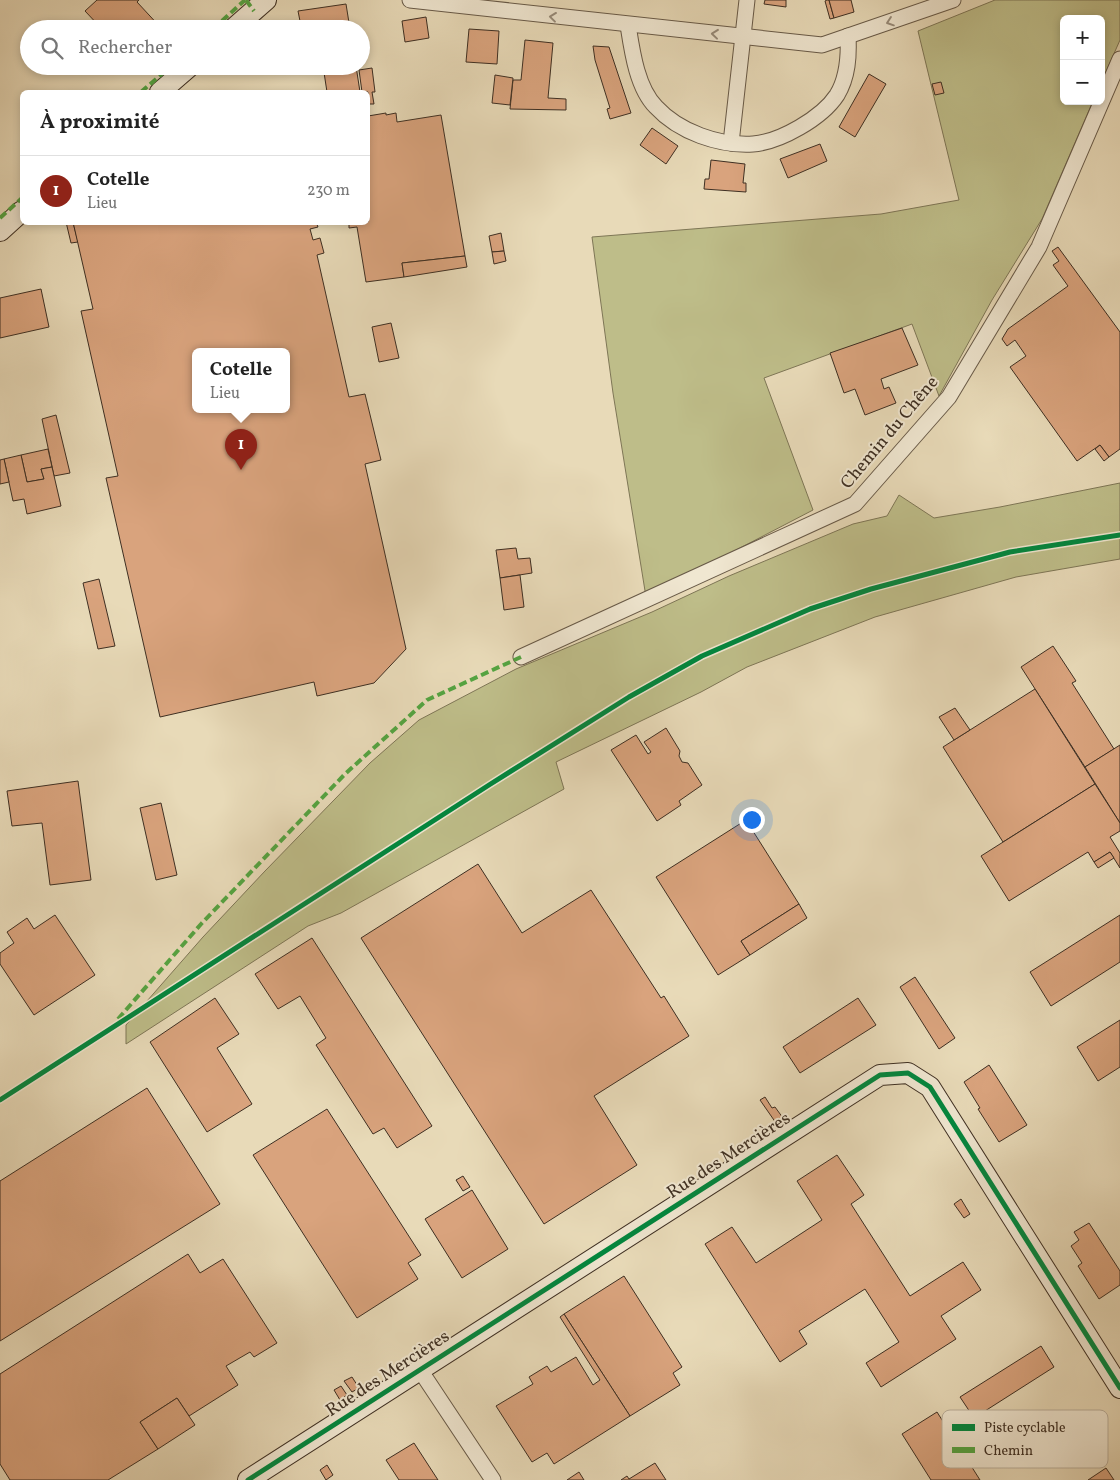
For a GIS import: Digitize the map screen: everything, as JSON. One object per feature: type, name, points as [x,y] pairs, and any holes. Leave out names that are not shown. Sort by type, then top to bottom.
[{"type":"street","points":[[243,20],[266,0]]},
{"type":"street","points":[[410,0],[822,45],[953,0]]},
{"type":"street","points":[[731,142],[747,0]]},
{"type":"street","points":[[628,25],[637,70],[646,93],[655,107],[692,132],[708,138],[754,144],[771,139],[807,123],[823,111],[837,94],[845,76],[849,57],[848,36]]},
{"type":"street","name":"Chemin du Chêne","points":[[521,657],[855,504],[949,397],[1039,247],[1120,59]]},
{"type":"street","points":[[162,90],[180,75]]},
{"type":"street","points":[[0,231],[20,213]]},
{"type":"street","name":"Rue des Mercières","points":[[248,1480],[880,1075],[908,1073],[930,1087],[1120,1388]]},
{"type":"street","points":[[420,1370],[493,1480]]},
{"type":"shaded area","points":[[995,0],[1120,0],[1120,40],[1105,74],[1105,15],[1060,15],[1060,105],[1091,105],[1042,219],[992,300],[939,396],[912,324],[764,378],[813,510],[646,597],[613,393],[592,237],[881,214],[959,200],[918,31]]},
{"type":"shaded area","points":[[1120,483],[1120,559],[1016,577],[875,617],[747,667],[701,692],[556,762],[564,789],[341,913],[308,926],[126,1044],[126,1025],[203,937],[370,763],[419,720],[516,669],[652,612],[729,576],[853,524],[887,516],[899,495],[934,518]]},
{"type":"building","points":[[97,0],[139,0],[137,2],[154,20],[94,20],[85,11]]},
{"type":"building","points":[[765,0],[786,0],[786,7],[764,4]]},
{"type":"building","points":[[829,0],[834,18],[830,19],[825,1]]},
{"type":"building","points":[[829,0],[851,0],[854,12],[834,18]]},
{"type":"building","points":[[346,4],[349,20],[300,20],[298,11]]},
{"type":"building","points":[[426,17],[429,38],[405,42],[402,21]]},
{"type":"building","points":[[469,29],[499,31],[497,64],[466,62]]},
{"type":"building","points":[[525,40],[553,43],[548,98],[566,99],[566,110],[510,109],[513,80],[521,80]]},
{"type":"building","points":[[593,46],[609,47],[631,113],[610,119],[607,109],[610,108],[595,60]]},
{"type":"building","points":[[370,68],[372,68],[375,92],[372,92],[374,104],[370,104],[370,90],[362,90],[360,75],[370,75]]},
{"type":"building","points":[[869,74],[886,84],[855,137],[839,127]]},
{"type":"building","points":[[324,75],[357,75],[360,90],[327,90]]},
{"type":"building","points":[[495,75],[513,78],[510,105],[492,103]]},
{"type":"building","points":[[941,82],[944,93],[935,95],[932,84]]},
{"type":"building","points":[[396,113],[397,122],[441,115],[465,256],[402,263],[404,277],[366,282],[357,227],[349,228],[349,225],[370,225],[370,116]]},
{"type":"building","points":[[652,128],[678,146],[666,164],[640,145]]},
{"type":"building","points":[[820,144],[827,161],[788,178],[780,159]]},
{"type":"building","points":[[711,160],[745,164],[743,183],[746,183],[746,192],[704,189],[705,179],[709,179]]},
{"type":"building","points":[[67,225],[74,225],[78,242],[71,243]]},
{"type":"building","points":[[74,225],[317,225],[318,227],[310,229],[313,240],[320,238],[324,253],[317,255],[349,397],[365,394],[381,460],[365,464],[406,649],[374,683],[317,696],[314,682],[160,717],[106,478],[118,476],[81,311],[93,309]]},
{"type":"building","points":[[501,233],[504,251],[492,252],[489,236]]},
{"type":"building","points":[[1058,247],[1120,332],[1120,449],[1109,457],[1100,445],[1077,461],[1010,367],[1026,356],[1015,340],[1007,346],[1002,339],[1008,329],[1068,286],[1053,265],[1059,261],[1052,251]]},
{"type":"building","points":[[504,251],[506,261],[494,264],[492,252]]},
{"type":"building","points":[[465,256],[467,267],[404,277],[402,263]]},
{"type":"building","points":[[41,289],[49,327],[0,338],[0,298]]},
{"type":"building","points":[[391,323],[399,358],[379,362],[372,327]]},
{"type":"building","points":[[902,328],[918,365],[881,379],[884,389],[889,387],[896,403],[865,415],[855,389],[844,393],[830,353]]},
{"type":"building","points":[[56,415],[70,473],[54,476],[42,419]]},
{"type":"building","points":[[1100,445],[1109,457],[1104,461],[1095,449]]},
{"type":"building","points":[[48,449],[52,467],[41,469],[44,479],[27,482],[21,455]]},
{"type":"building","points":[[21,455],[27,482],[44,479],[41,469],[52,467],[61,506],[27,514],[24,499],[13,501],[4,459]]},
{"type":"building","points":[[4,459],[9,482],[0,484],[0,460]]},
{"type":"building","points":[[516,548],[518,559],[530,558],[532,573],[500,578],[496,550]]},
{"type":"building","points":[[520,575],[524,607],[504,610],[500,578]]},
{"type":"building","points":[[99,579],[115,646],[98,649],[83,583]]},
{"type":"building","points":[[1053,646],[1076,681],[1072,683],[1114,749],[1085,767],[1021,667]]},
{"type":"building","points":[[1035,689],[1095,784],[1003,842],[943,747]]},
{"type":"building","points":[[955,708],[970,730],[954,740],[939,717]]},
{"type":"building","points":[[666,728],[680,751],[679,756],[682,762],[688,763],[702,785],[679,801],[681,805],[657,821],[611,750],[636,735],[648,754],[651,752],[644,742]]},
{"type":"building","points":[[1120,745],[1120,823],[1085,767]]},
{"type":"building","points":[[78,781],[91,880],[50,885],[42,823],[12,826],[7,791]]},
{"type":"building","points":[[1095,784],[1120,823],[1120,831],[1110,837],[1120,853],[1120,868],[1110,852],[1094,862],[1088,852],[1009,901],[981,856]]},
{"type":"building","points":[[161,803],[177,875],[156,880],[140,808]]},
{"type":"building","points":[[746,820],[799,904],[741,941],[750,955],[718,975],[656,877]]},
{"type":"building","points":[[1110,852],[1114,858],[1098,868],[1094,862]]},
{"type":"building","points":[[478,864],[522,933],[591,890],[661,998],[664,996],[689,1036],[594,1096],[637,1165],[544,1224],[361,938]]},
{"type":"building","points":[[799,904],[807,918],[750,955],[741,941]]},
{"type":"building","points":[[55,915],[95,975],[34,1015],[0,964],[0,953],[14,943],[7,932],[27,918],[34,929]]},
{"type":"building","points":[[1120,915],[1120,962],[1051,1006],[1030,972]]},
{"type":"building","points":[[312,938],[432,1126],[397,1148],[384,1128],[373,1134],[316,1045],[326,1038],[300,996],[278,1009],[255,974]]},
{"type":"building","points":[[915,977],[955,1038],[939,1049],[900,987]]},
{"type":"building","points":[[215,998],[239,1034],[217,1048],[252,1104],[207,1132],[150,1042]]},
{"type":"building","points":[[858,998],[876,1025],[800,1073],[783,1047]]},
{"type":"building","points":[[1120,1020],[1120,1067],[1098,1081],[1077,1047]]},
{"type":"building","points":[[989,1065],[1027,1125],[999,1142],[978,1109],[980,1108],[964,1082]]},
{"type":"building","points":[[147,1088],[220,1204],[0,1341],[0,1181]]},
{"type":"building","points":[[765,1097],[772,1108],[775,1107],[783,1118],[776,1123],[760,1100]]},
{"type":"building","points":[[327,1109],[421,1255],[408,1263],[418,1279],[357,1318],[253,1155]]},
{"type":"building","points":[[837,1155],[864,1195],[851,1204],[910,1296],[963,1262],[981,1290],[941,1316],[956,1339],[881,1387],[866,1363],[899,1342],[865,1289],[799,1331],[807,1344],[780,1362],[705,1244],[732,1227],[756,1263],[822,1220],[797,1181]]},
{"type":"building","points":[[463,1176],[470,1187],[463,1191],[456,1180]]},
{"type":"building","points":[[472,1190],[508,1249],[462,1278],[425,1219]]},
{"type":"building","points":[[961,1199],[970,1214],[964,1218],[954,1204]]},
{"type":"building","points":[[1089,1223],[1120,1271],[1120,1285],[1099,1299],[1078,1266],[1082,1263],[1071,1246],[1079,1240],[1074,1232]]},
{"type":"building","points":[[188,1254],[200,1273],[223,1259],[277,1343],[254,1357],[250,1352],[226,1366],[238,1385],[189,1416],[177,1398],[140,1422],[158,1449],[108,1480],[10,1480],[0,1464],[0,1374]]},
{"type":"building","points":[[624,1276],[682,1367],[673,1373],[680,1385],[630,1416],[564,1314]]},
{"type":"building","points":[[564,1314],[630,1416],[554,1464],[547,1453],[532,1462],[496,1406],[533,1384],[529,1377],[547,1366],[551,1372],[576,1357],[593,1385],[600,1380],[560,1317]]},
{"type":"building","points":[[1041,1346],[1054,1367],[987,1410],[969,1410],[960,1397]]},
{"type":"building","points":[[352,1377],[359,1388],[352,1392],[344,1381]]},
{"type":"building","points":[[341,1386],[347,1395],[340,1400],[334,1390]]},
{"type":"building","points":[[177,1398],[195,1425],[158,1449],[140,1422]]},
{"type":"building","points":[[937,1412],[942,1420],[942,1468],[972,1468],[980,1480],[931,1480],[902,1434]]},
{"type":"building","points":[[414,1443],[438,1480],[399,1480],[386,1460]]},
{"type":"building","points":[[655,1463],[666,1480],[621,1480],[627,1476],[629,1479]]},
{"type":"building","points":[[327,1465],[333,1475],[326,1480],[320,1470]]},
{"type":"building","points":[[1106,1468],[1114,1480],[1088,1480]]},
{"type":"building","points":[[579,1472],[584,1480],[567,1480]]},
{"type":"marked path","points":[[223,20],[245,0]]},
{"type":"marked path","points":[[246,0],[254,11]]},
{"type":"marked path","points":[[143,90],[161,75]]},
{"type":"marked path","points":[[0,218],[20,200]]},
{"type":"marked path","points":[[118,1019],[202,923],[345,774],[427,700],[521,657]]},
{"type":"cycle path","points":[[0,1100],[489,785],[629,697],[702,656],[810,609],[871,589],[1010,552],[1120,535]]},
{"type":"cycle path","points":[[248,1480],[880,1075],[908,1073],[930,1087],[1120,1388]]},
{"type":"place","name":"Cotelle","points":[[241,470]]}]
